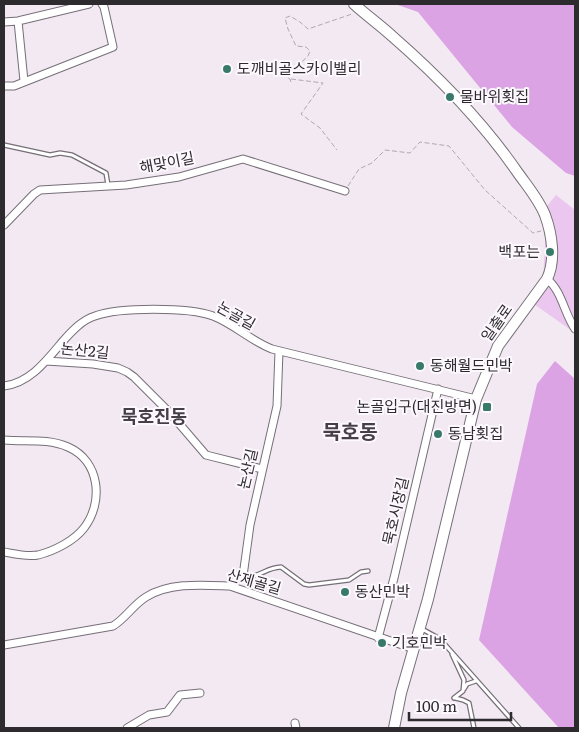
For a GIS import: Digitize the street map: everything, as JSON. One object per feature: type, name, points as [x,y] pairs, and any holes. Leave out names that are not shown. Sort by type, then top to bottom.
[{"type":"street","points":[[4,22],[18,21],[89,4]]},
{"type":"street","points":[[4,86],[14,86],[113,47],[102,4]]},
{"type":"street","name":"일출로","points":[[358,7],[426,68],[476,119],[510,162],[535,197],[544,214],[549,230],[552,256],[547,279],[498,346],[476,399],[428,599],[401,694],[394,728]]},
{"type":"street","points":[[18,21],[24,81]]},
{"type":"street","name":"해맞이길","points":[[4,225],[40,190],[126,185],[179,177],[244,159],[345,191]]},
{"type":"street","points":[[547,279],[554,284],[575,329]]},
{"type":"street","name":"논골길","points":[[4,386],[27,378],[46,361],[81,323],[96,316],[116,311],[186,310],[212,316],[226,322],[258,344],[279,351],[476,399]]},
{"type":"street","name":"논산길","points":[[243,576],[250,524],[278,400],[279,351]]},
{"type":"street","name":"논산2길","points":[[46,361],[93,364],[118,368],[127,372],[170,412],[206,455],[262,469]]},
{"type":"street","name":"묵호시장길","points":[[378,638],[438,390]]},
{"type":"street","points":[[4,440],[48,440],[69,447],[81,455],[91,468],[97,489],[97,498],[93,512],[84,528],[75,537],[62,545],[38,555],[4,552]]},
{"type":"street","points":[[230,586],[243,576]]},
{"type":"street","name":"산제골길","points":[[4,645],[113,626],[121,621],[145,597],[161,590],[202,585],[230,586],[414,649]]},
{"type":"street","points":[[127,728],[149,715],[167,712],[180,695],[200,693]]},
{"type":"lane","points":[[4,145],[50,155],[60,153],[72,155],[106,173],[108,186]]},
{"type":"lane","points":[[243,576],[259,576],[265,570],[281,567],[304,584],[309,585],[349,580],[361,572],[368,571]]},
{"type":"lane","points":[[420,628],[440,639],[519,728]]},
{"type":"lane","points":[[451,651],[464,680],[463,690]]},
{"type":"lane","points":[[474,728],[469,703],[454,698],[467,684],[477,681]]},
{"type":"path","points":[[292,82],[286,77],[308,56],[310,51],[306,46],[296,46],[285,18],[290,16],[308,30],[358,7]]},
{"type":"path","points":[[290,79],[322,83],[301,114],[320,128],[337,150]]},
{"type":"path","points":[[345,191],[359,169],[372,163],[385,150],[410,153],[420,142],[449,146],[485,190],[533,233],[549,230]]},
{"type":"shaded area","points":[[395,4],[575,4],[575,176],[566,173],[512,127],[418,12]]},
{"type":"shaded area","points":[[556,195],[575,210],[575,333],[531,302],[543,284],[547,206]]},
{"type":"shaded area","points":[[555,361],[575,379],[575,728],[559,728],[479,640],[537,384]]},
{"type":"place","name":"도깨비골스카이밸리","points":[[227,69]]},
{"type":"place","name":"물바위횟집","points":[[450,97]]},
{"type":"place","name":"백포는","points":[[550,252]]},
{"type":"place","name":"동해월드민박","points":[[420,366]]},
{"type":"place","name":"논골입구(대진방면)","points":[[487,407]]},
{"type":"place","name":"동남횟집","points":[[438,434]]},
{"type":"place","name":"동산민박","points":[[345,592]]},
{"type":"place","name":"기호민박","points":[[382,643]]},
{"type":"district","name":"묵호진동","points":[[154,417]]},
{"type":"district","name":"묵호동","points":[[350,432]]}]
